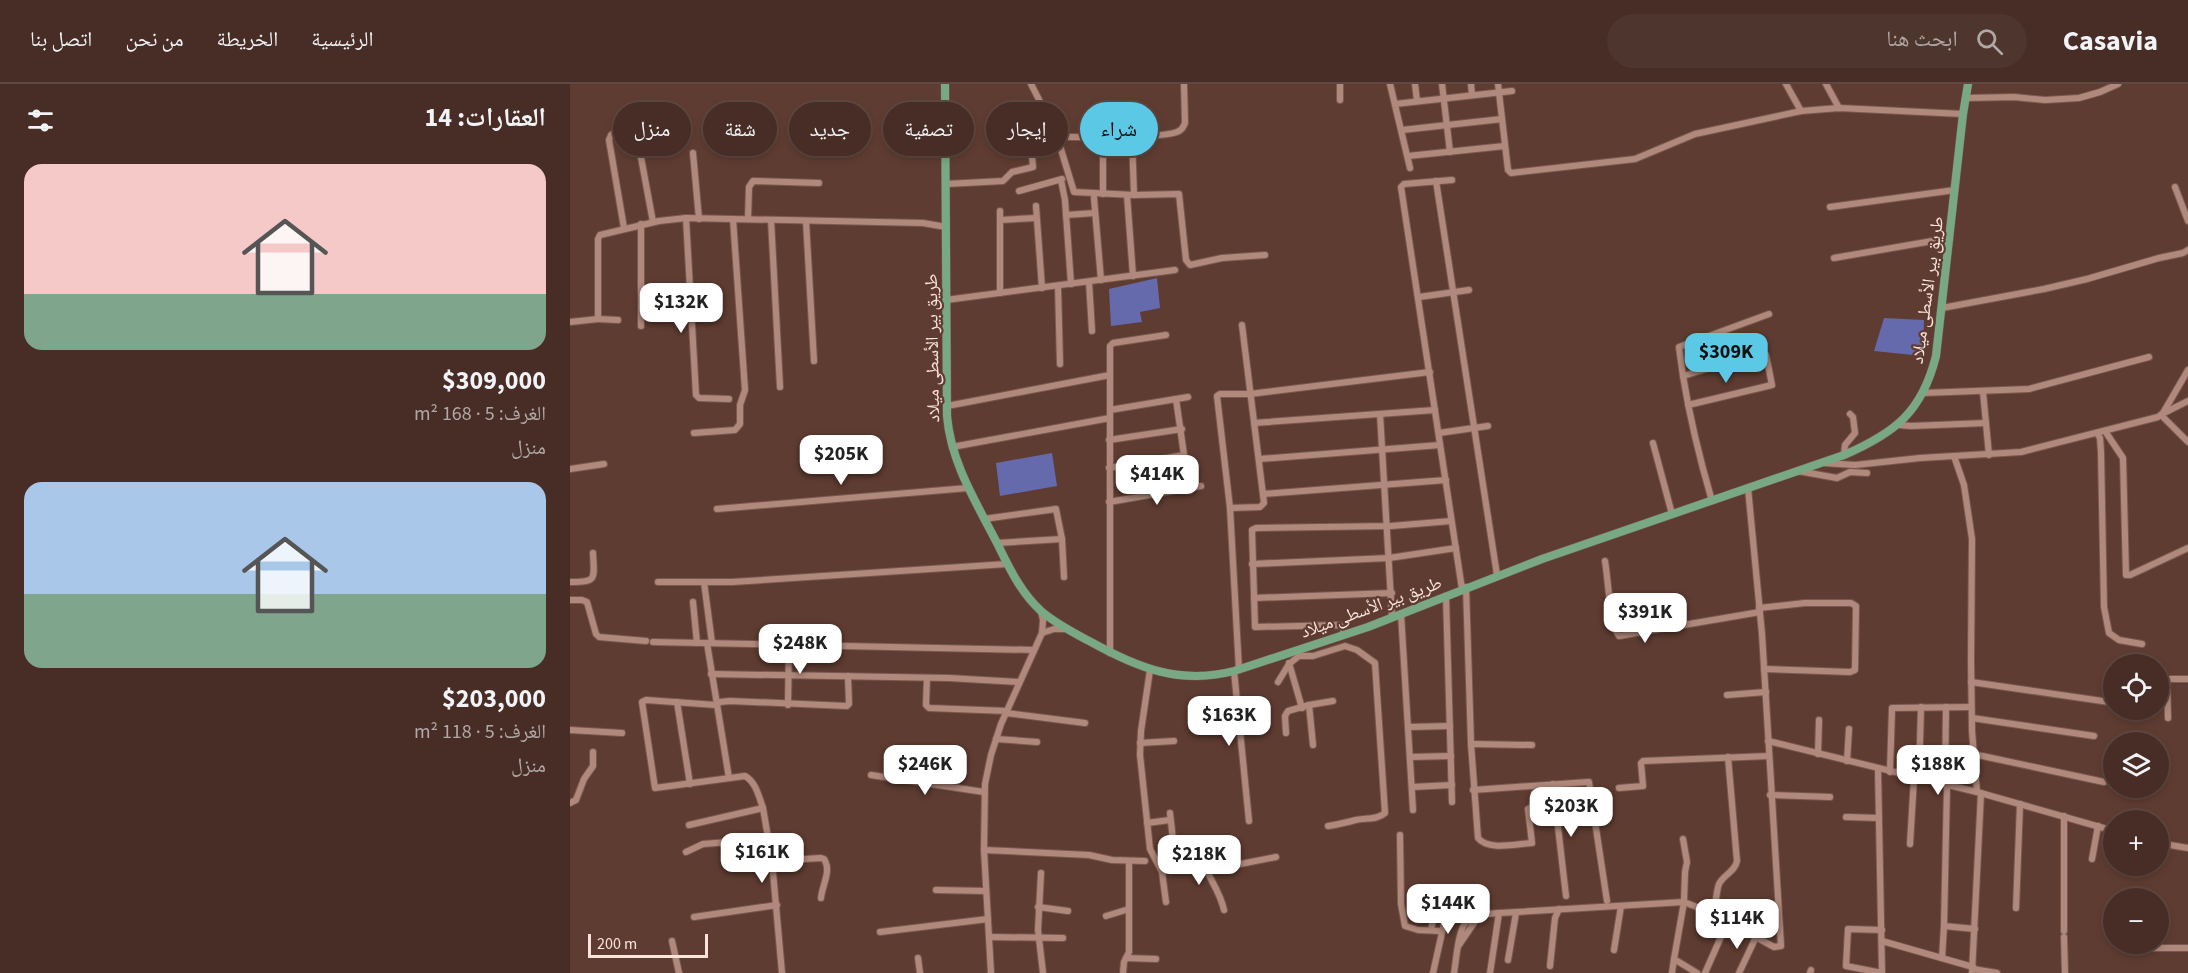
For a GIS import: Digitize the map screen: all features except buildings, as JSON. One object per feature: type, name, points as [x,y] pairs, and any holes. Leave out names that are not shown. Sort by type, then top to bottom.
[{"type":"main road","name":"طريق بير الأسطى ميلاد","points":[[945,84],[947,406],[952,447],[968,488],[1007,564],[1019,586],[1041,611],[1067,629],[1110,653],[1150,670],[1175,676],[1216,675],[1237,670],[1345,635],[1497,575],[1844,455],[1874,442],[1899,425],[1923,393],[1936,356],[1968,84]]},
{"type":"street","points":[[1031,84],[1040,102]]},
{"type":"street","points":[[1158,134],[1173,133],[1182,129],[1185,120],[1184,84]]},
{"type":"street","points":[[1340,84],[1340,100]]},
{"type":"street","points":[[1390,84],[1410,168]]},
{"type":"street","points":[[1415,84],[1417,101]]},
{"type":"street","points":[[1443,84],[1450,152]]},
{"type":"street","points":[[1470,84],[1472,95]]},
{"type":"street","points":[[1498,84],[1508,170],[1511,173],[1630,159],[1643,156],[1695,134],[1801,111],[1839,108],[1963,114]]},
{"type":"street","points":[[1786,84],[1801,111]]},
{"type":"street","points":[[1826,84],[1839,108]]},
{"type":"street","points":[[1966,98],[2013,97],[2045,100],[2079,98],[2118,84]]},
{"type":"street","points":[[1395,104],[1512,91]]},
{"type":"street","points":[[1402,130],[1502,119]]},
{"type":"street","points":[[624,228],[609,140],[616,131],[630,131],[637,136],[653,222]]},
{"type":"street","points":[[1408,156],[1505,146]]},
{"type":"street","points":[[693,153],[699,219]]},
{"type":"street","points":[[946,184],[1003,181],[1012,172],[1033,167],[1032,156]]},
{"type":"street","points":[[1063,156],[1074,191],[1077,193],[1180,194],[1188,264],[1265,255]]},
{"type":"street","points":[[1103,156],[1103,194]]},
{"type":"street","points":[[1131,156],[1130,195],[1133,276]]},
{"type":"street","points":[[1019,190],[1062,179],[1071,284]]},
{"type":"street","points":[[1452,180],[1404,184],[1401,187],[1451,521],[1464,588],[1473,790],[1478,838],[1490,845],[1532,843],[1528,809],[1532,807],[1534,793],[1538,791],[1544,797],[1554,796]]},
{"type":"street","points":[[748,219],[749,187],[753,181],[819,183]]},
{"type":"street","points":[[1436,181],[1497,575]]},
{"type":"street","points":[[2175,187],[2188,221]]},
{"type":"street","points":[[1830,207],[1955,190]]},
{"type":"street","points":[[1094,198],[1101,280]]},
{"type":"street","points":[[1036,206],[1042,288]]},
{"type":"street","points":[[1000,211],[1000,293]]},
{"type":"street","points":[[1066,215],[1095,213]]},
{"type":"street","points":[[686,218],[696,396],[729,399]]},
{"type":"street","points":[[598,319],[598,239],[602,233],[641,224],[686,218],[924,223],[946,227]]},
{"type":"street","points":[[1000,220],[1036,218]]},
{"type":"street","points":[[694,433],[735,430],[741,424],[740,408],[745,390],[733,219]]},
{"type":"street","points":[[771,220],[780,387]]},
{"type":"street","points":[[806,221],[814,361]]},
{"type":"street","points":[[641,224],[641,326]]},
{"type":"street","points":[[1834,258],[1950,238]]},
{"type":"street","points":[[1942,308],[2044,289],[2118,271],[2159,258],[2183,254],[2188,250]]},
{"type":"street","points":[[946,300],[1175,270]]},
{"type":"street","points":[[1089,282],[1092,331]]},
{"type":"street","points":[[1058,286],[1060,364]]},
{"type":"street","points":[[1419,297],[1469,290]]},
{"type":"street","points":[[1712,501],[1688,405],[1679,347],[1769,314]]},
{"type":"street","points":[[570,322],[598,319],[618,320]]},
{"type":"street","points":[[1230,508],[1262,506],[1264,503],[1242,325]]},
{"type":"street","points":[[1110,653],[1111,344],[1166,335]]},
{"type":"street","points":[[1683,376],[1763,353],[1766,355],[1773,381],[1771,386],[1688,405]]},
{"type":"street","points":[[1923,393],[2029,389],[2149,357]]},
{"type":"street","points":[[2162,414],[2188,370]]},
{"type":"street","points":[[1249,821],[1237,670],[1230,508],[1216,398],[1220,394],[1250,394],[1430,372]]},
{"type":"street","points":[[947,406],[1110,375]]},
{"type":"street","points":[[1983,392],[1989,454]]},
{"type":"street","points":[[1110,410],[1188,397]]},
{"type":"street","points":[[1109,468],[1183,456],[1186,453],[1176,399]]},
{"type":"street","points":[[1823,462],[1855,465],[2041,449],[2162,414],[2188,401]]},
{"type":"street","points":[[1254,423],[1435,410]]},
{"type":"street","points":[[1380,414],[1389,558],[1408,727],[1413,810]]},
{"type":"street","points":[[1844,455],[1845,445],[1855,432],[1853,417],[1850,414]]},
{"type":"street","points":[[2162,414],[2188,442]]},
{"type":"street","points":[[952,447],[1110,418]]},
{"type":"street","points":[[1899,425],[1986,423]]},
{"type":"street","points":[[1439,433],[1488,426]]},
{"type":"street","points":[[1109,440],[1182,429]]},
{"type":"street","points":[[2105,431],[2123,458],[2126,574],[2130,575],[2188,548]]},
{"type":"street","points":[[2097,433],[2100,438],[2101,452],[2104,607],[2109,633],[2119,640],[2142,644]]},
{"type":"street","points":[[1653,443],[1672,514]]},
{"type":"street","points":[[1259,459],[1440,445]]},
{"type":"street","points":[[1954,456],[1964,485],[1972,539],[1971,706],[1979,793],[1973,970]]},
{"type":"street","points":[[570,469],[604,464]]},
{"type":"street","points":[[1797,471],[1837,478],[1850,472],[1867,474]]},
{"type":"street","points":[[1263,494],[1446,480]]},
{"type":"street","points":[[1109,502],[1201,486]]},
{"type":"street","points":[[717,509],[968,488]]},
{"type":"street","points":[[1433,973],[1441,931],[1444,920],[1448,917],[1478,917],[1559,909],[1684,902],[1728,921],[1774,947],[1782,944],[1770,795],[1766,692],[1748,488]]},
{"type":"street","points":[[984,519],[1054,508],[1057,510],[1062,539],[1064,577]]},
{"type":"street","points":[[1345,635],[1339,625],[1257,628],[1254,626],[1252,532],[1254,529],[1451,521]]},
{"type":"street","points":[[997,543],[1062,539]]},
{"type":"street","points":[[1252,564],[1389,558],[1456,548]]},
{"type":"street","points":[[570,582],[589,582],[592,579],[593,553]]},
{"type":"street","points":[[1605,561],[1614,621],[1619,636],[1805,603],[1851,603],[1856,606],[1855,670],[1850,672],[1764,669]]},
{"type":"street","points":[[658,582],[704,582],[1007,564]]},
{"type":"street","points":[[704,582],[711,674],[729,778]]},
{"type":"street","points":[[1254,598],[1392,593]]},
{"type":"street","points":[[1446,596],[1452,802]]},
{"type":"street","points":[[570,600],[587,602],[596,634],[599,637],[650,642],[1034,650]]},
{"type":"street","points":[[693,602],[697,643]]},
{"type":"street","points":[[991,973],[984,850],[984,792],[996,739],[1041,633],[1043,624],[1041,611]]},
{"type":"street","points":[[1041,633],[1054,628],[1067,629]]},
{"type":"street","points":[[788,705],[789,644]]},
{"type":"street","points":[[1278,682],[1289,664],[1299,656],[1313,656],[1345,646],[1357,650],[1376,663],[1385,813],[1377,818],[1353,820],[1328,826]]},
{"type":"street","points":[[1286,654],[1302,708]]},
{"type":"street","points":[[1150,670],[1140,743],[1147,824],[1152,854],[1162,872],[1166,902]]},
{"type":"street","points":[[711,674],[1019,682]]},
{"type":"street","points":[[782,973],[769,839],[763,808],[756,788],[748,777],[656,789],[642,703],[646,699],[716,705],[730,701],[848,706],[848,676]]},
{"type":"street","points":[[927,678],[926,705],[929,708],[1006,712],[1085,723]]},
{"type":"street","points":[[2169,679],[2188,679]]},
{"type":"street","points":[[1971,682],[2103,701]]},
{"type":"street","points":[[1727,695],[1766,692]]},
{"type":"street","points":[[1286,733],[1285,714],[1289,710],[1333,701]]},
{"type":"street","points":[[677,702],[690,784]]},
{"type":"street","points":[[1309,705],[1313,745]]},
{"type":"street","points":[[1890,772],[1892,709],[1971,706]]},
{"type":"street","points":[[1910,844],[1921,707]]},
{"type":"street","points":[[1942,958],[1946,707]]},
{"type":"street","points":[[1972,718],[2094,736]]},
{"type":"street","points":[[1818,754],[1820,720]]},
{"type":"street","points":[[1408,727],[1450,726]]},
{"type":"street","points":[[1847,761],[1849,729]]},
{"type":"street","points":[[570,730],[622,733]]},
{"type":"street","points":[[996,739],[1037,742]]},
{"type":"street","points":[[1140,743],[1174,741]]},
{"type":"street","points":[[1768,741],[1979,793],[2103,828]]},
{"type":"street","points":[[1471,744],[1532,744]]},
{"type":"street","points":[[570,803],[576,800],[584,779],[593,766],[593,752]]},
{"type":"street","points":[[1974,754],[2103,782]]},
{"type":"street","points":[[1410,757],[1451,756]]},
{"type":"street","points":[[1619,788],[1643,786],[1641,763],[1643,761],[1769,756]]},
{"type":"street","points":[[1712,913],[1720,884],[1736,866],[1737,861],[1728,757]]},
{"type":"street","points":[[1878,769],[1882,930],[1881,973],[1846,966],[1848,929],[1882,930]]},
{"type":"street","points":[[871,775],[984,792]]},
{"type":"street","points":[[1473,790],[1587,781],[1590,785],[1606,901]]},
{"type":"street","points":[[1553,784],[1566,896]]},
{"type":"street","points":[[1412,787],[1452,785]]},
{"type":"street","points":[[1770,795],[1830,797]]},
{"type":"street","points":[[2016,908],[2020,804]]},
{"type":"street","points":[[689,825],[763,808]]},
{"type":"street","points":[[2064,816],[2065,973]]},
{"type":"street","points":[[1147,824],[1170,817],[1173,840],[1176,843],[1186,844],[1190,856]]},
{"type":"street","points":[[1846,817],[1879,818]]},
{"type":"street","points":[[2092,860],[2098,826]]},
{"type":"street","points":[[1400,835],[1403,922],[1408,928],[1441,931]]},
{"type":"street","points":[[686,852],[703,844],[769,839]]},
{"type":"street","points":[[1672,973],[1684,902],[1688,857],[1683,839]]},
{"type":"street","points":[[2169,845],[2188,848]]},
{"type":"street","points":[[1159,863],[1225,848]]},
{"type":"street","points":[[984,850],[1089,855],[1145,861]]},
{"type":"street","points":[[1200,854],[1205,871],[1220,895],[1224,910]]},
{"type":"street","points":[[1205,871],[1276,857]]},
{"type":"street","points":[[772,861],[824,859],[827,867],[821,898]]},
{"type":"street","points":[[1123,973],[1124,962],[1129,952],[1129,861]]},
{"type":"street","points":[[1041,873],[1038,937],[1043,973]]},
{"type":"street","points":[[936,890],[986,891]]},
{"type":"street","points":[[694,917],[777,905]]},
{"type":"street","points":[[1614,950],[1621,906]]},
{"type":"street","points":[[1038,907],[1068,911]]},
{"type":"street","points":[[1106,916],[1129,909]]},
{"type":"street","points":[[1550,966],[1555,918],[1559,909]]},
{"type":"street","points":[[1508,960],[1516,913]]},
{"type":"street","points":[[1490,973],[1499,914]]},
{"type":"street","points":[[1454,973],[1460,933],[1465,923],[1478,917]]},
{"type":"street","points":[[880,932],[988,919]]},
{"type":"street","points":[[1431,930],[1433,920]]},
{"type":"street","points":[[1705,973],[1728,921]]},
{"type":"street","points":[[1944,926],[1975,929]]},
{"type":"street","points":[[989,937],[1063,938]]},
{"type":"street","points":[[1739,973],[1756,937]]},
{"type":"street","points":[[672,941],[679,973]]},
{"type":"street","points":[[1882,941],[1942,958],[1973,970],[1996,973]]},
{"type":"street","points":[[2169,948],[2188,948]]},
{"type":"street","points":[[918,958],[920,973]]},
{"type":"street","points":[[1126,958],[1156,959]]},
{"type":"street","points":[[1674,959],[1697,973]]},
{"type":"shaded area","points":[[1157,278],[1160,308],[1140,312],[1142,322],[1111,326],[1109,289]]},
{"type":"shaded area","points":[[1884,318],[1924,320],[1923,356],[1874,351]]},
{"type":"shaded area","points":[[1052,453],[1057,486],[1000,496],[996,463]]}]
